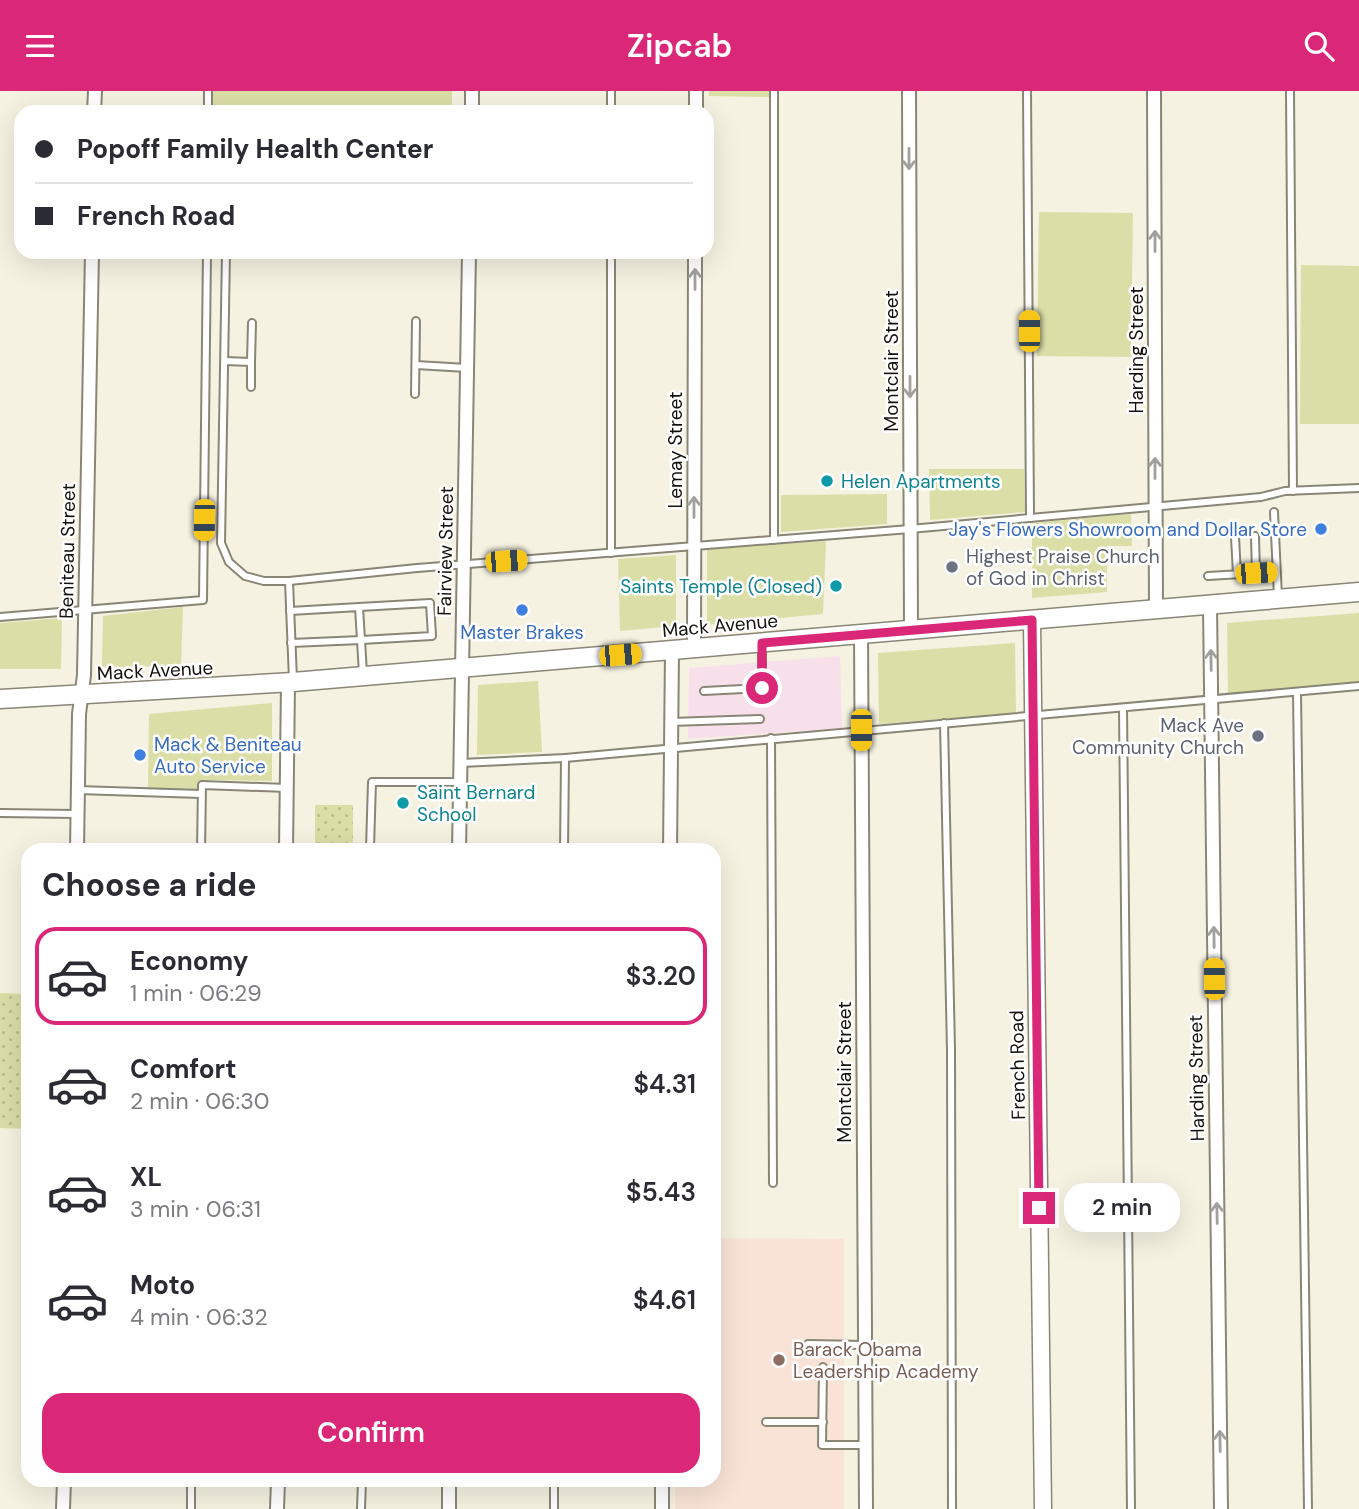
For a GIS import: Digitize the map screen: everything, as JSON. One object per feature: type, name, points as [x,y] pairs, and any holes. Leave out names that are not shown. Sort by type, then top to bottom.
[{"type":"main road","name":"Mack Avenue","points":[[0,699],[291,682],[1359,592]]},
{"type":"street","name":"Montclair Street","points":[[909,91],[911,630]]},
{"type":"street","name":"Harding Street","points":[[1154,91],[1156,610]]},
{"type":"street","name":"Beniteau Street","points":[[77,843],[92,259]]},
{"type":"street","name":"Fairview Street","points":[[459,843],[468,259]]},
{"type":"street","name":"Lemay Street","points":[[694,649],[695,259]]},
{"type":"street","name":"Harding Street","points":[[1210,605],[1221,1509]]},
{"type":"street","name":"French Road","points":[[1032,620],[1043,1509]]},
{"type":"street","name":"Montclair Street","points":[[861,634],[866,1509]]},
{"type":"street","points":[[670,843],[672,650]]},
{"type":"street","points":[[286,843],[291,682]]},
{"type":"street","points":[[63,1509],[64,1487]]},
{"type":"street","points":[[277,1509],[278,1487]]},
{"type":"street","points":[[449,1487],[449,1509]]},
{"type":"street","points":[[662,1487],[662,1509]]},
{"type":"lane","points":[[774,91],[774,540]]},
{"type":"lane","points":[[1027,91],[1030,518]]},
{"type":"lane","points":[[1290,91],[1293,491]]},
{"type":"lane","points":[[0,617],[203,600],[206,259]]},
{"type":"lane","points":[[226,259],[220,529],[224,554],[234,567],[245,576],[264,581],[910,529],[1261,497],[1293,491],[1359,488]]},
{"type":"lane","points":[[611,259],[611,553]]},
{"type":"lane","points":[[415,394],[416,321]]},
{"type":"lane","points":[[251,387],[252,323]]},
{"type":"lane","points":[[225,361],[251,362]]},
{"type":"lane","points":[[416,365],[467,369]]},
{"type":"lane","points":[[1274,512],[1278,599]]},
{"type":"lane","points":[[1255,536],[1256,573]]},
{"type":"lane","points":[[1235,537],[1237,574]]},
{"type":"lane","points":[[1208,576],[1276,572]]},
{"type":"lane","points":[[289,581],[291,682]]},
{"type":"lane","points":[[290,611],[430,603],[432,636],[291,643]]},
{"type":"lane","points":[[359,607],[363,676]]},
{"type":"lane","points":[[704,691],[762,688],[762,643]]},
{"type":"lane","points":[[460,763],[565,758],[1359,686]]},
{"type":"lane","points":[[1297,692],[1308,1509]]},
{"type":"lane","points":[[1123,708],[1131,1509]]},
{"type":"lane","points":[[671,722],[760,719]]},
{"type":"lane","points":[[944,723],[951,1050],[952,1509]]},
{"type":"lane","points":[[771,738],[773,1183]]},
{"type":"lane","points":[[564,843],[565,758]]},
{"type":"lane","points":[[370,843],[372,782],[460,782]]},
{"type":"lane","points":[[201,843],[202,785],[287,788]]},
{"type":"lane","points":[[78,790],[201,794]]},
{"type":"lane","points":[[0,813],[77,814]]},
{"type":"lane","points":[[808,1344],[865,1345]]},
{"type":"lane","points":[[823,1367],[822,1445],[865,1445]]},
{"type":"lane","points":[[766,1422],[822,1422]]},
{"type":"lane","points":[[191,1487],[191,1509]]},
{"type":"lane","points":[[361,1509],[362,1487]]},
{"type":"lane","points":[[554,1487],[554,1509]]},
{"type":"shaded area","points":[[840,656],[842,728],[688,739],[689,668]]},
{"type":"shaded area","name":"Barack Obama Leadership Academy","points":[[721,1238],[844,1239],[844,1509],[675,1509],[675,1487],[721,1487]]},
{"type":"green space","points":[[213,91],[452,91],[452,105],[213,105]]},
{"type":"green space","points":[[709,91],[770,91],[770,97],[709,96]]},
{"type":"green space","points":[[1039,212],[1133,213],[1131,357],[1037,356]]},
{"type":"green space","points":[[1301,265],[1359,266],[1359,424],[1300,424]]},
{"type":"green space","points":[[929,469],[1024,469],[1025,512],[930,520]]},
{"type":"green space","points":[[887,494],[887,524],[781,532],[781,495]]},
{"type":"green space","points":[[1131,514],[1132,546],[1107,546],[1107,592],[1032,598],[1032,523]]},
{"type":"green space","points":[[826,541],[823,614],[707,625],[707,549]]},
{"type":"green space","points":[[676,555],[676,626],[620,631],[618,559]]},
{"type":"green space","points":[[183,607],[181,666],[102,667],[103,616]]},
{"type":"green space","points":[[1359,613],[1359,682],[1228,694],[1227,623]]},
{"type":"green space","points":[[62,618],[61,669],[0,669],[0,623]]},
{"type":"green space","points":[[1015,643],[1016,713],[879,724],[878,653]]},
{"type":"green space","points":[[538,681],[542,752],[477,755],[478,685]]},
{"type":"green space","points":[[272,703],[272,781],[208,780],[207,790],[148,789],[149,714]]},
{"type":"green space","points":[[315,805],[353,805],[353,843],[315,843]]},
{"type":"green space","points":[[0,993],[21,994],[21,1129],[0,1128]]},
{"type":"place","name":"Helen Apartments","points":[[827,481]]},
{"type":"place","name":"Jay's Flowers Showroom and Dollar Store","points":[[1321,529]]},
{"type":"place","name":"Highest Praise Church of God in Christ","points":[[952,567]]},
{"type":"place","name":"Saints Temple (Closed)","points":[[836,586]]},
{"type":"place","name":"Master Brakes","points":[[522,610]]},
{"type":"place","name":"Mack Ave Community Church","points":[[1258,736]]},
{"type":"place","name":"Mack & Beniteau Auto Service","points":[[140,755]]},
{"type":"place","name":"Saint Bernard School","points":[[403,803]]},
{"type":"place","name":"Barack Obama Leadership Academy","points":[[779,1360]]},
{"type":"route","points":[[762,688],[762,643],[1032,620],[1039,1208]]}]
